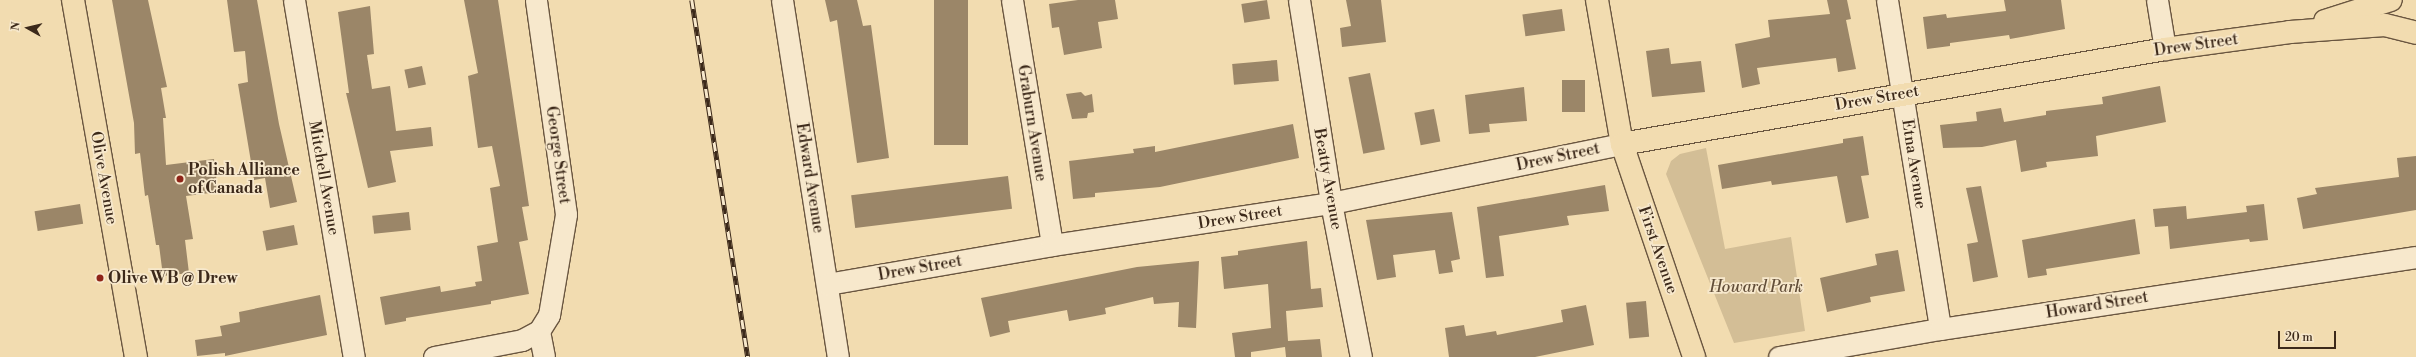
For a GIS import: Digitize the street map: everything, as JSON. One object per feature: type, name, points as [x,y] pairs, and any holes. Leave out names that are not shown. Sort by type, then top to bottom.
[{"type":"main road","name":"Olive Avenue","points":[[73,0],[136,357]]},
{"type":"main road","name":"First Avenue","points":[[1597,0],[1622,144],[1694,357]]},
{"type":"main road","points":[[2290,32],[2391,0]]},
{"type":"main road","points":[[2290,32],[2386,25],[2416,32]]},
{"type":"main road","name":"Drew Street","points":[[1622,144],[1903,93],[2165,49],[2290,32]]},
{"type":"street","name":"Mitchell Avenue","points":[[294,0],[354,357]]},
{"type":"street","name":"George Street","points":[[536,0],[566,214],[549,315],[539,331]]},
{"type":"street","name":"Edward Avenue","points":[[782,0],[838,357]]},
{"type":"street","name":"Graburn Avenue","points":[[1012,0],[1052,245]]},
{"type":"street","name":"Beatty Avenue","points":[[1299,0],[1331,203],[1361,357]]},
{"type":"street","name":"Etna Avenue","points":[[1887,0],[1940,329]]},
{"type":"street","points":[[2157,0],[2165,49]]},
{"type":"street","name":"Drew Street","points":[[827,284],[1052,245],[1331,203],[1622,144]]},
{"type":"street","name":"Howard Street","points":[[1779,357],[1940,329],[2416,258]]},
{"type":"street","points":[[434,357],[522,340],[539,331],[544,357]]},
{"type":"green space","name":"Howard Park","points":[[1706,148],[1725,249],[1791,237],[1805,331],[1734,343],[1666,174],[1671,161],[1680,154]]},
{"type":"building","points":[[112,0],[148,0],[167,87],[161,88],[166,118],[163,118],[166,165],[214,159],[218,192],[186,196],[193,239],[185,240],[189,273],[163,276],[159,245],[156,245],[148,195],[145,196],[140,153],[135,154],[134,123]]},
{"type":"building","points":[[227,0],[257,0],[279,124],[297,202],[270,208],[265,178],[254,180],[238,84],[248,82],[245,51],[234,52]]},
{"type":"building","points":[[464,0],[498,0],[529,206],[522,207],[528,240],[519,242],[529,294],[491,301],[491,304],[406,318],[406,321],[385,325],[380,297],[440,286],[441,292],[476,286],[475,282],[482,281],[477,246],[498,242],[490,188],[500,186],[492,146],[478,148],[468,76],[478,73]]},
{"type":"building","points":[[825,0],[857,0],[863,26],[871,25],[889,158],[857,163],[837,20],[830,22]]},
{"type":"building","points":[[934,0],[968,0],[968,145],[934,145]]},
{"type":"building","points":[[1078,0],[1115,0],[1118,19],[1098,22],[1102,48],[1064,55],[1059,27],[1052,28],[1049,4]]},
{"type":"building","points":[[1267,0],[1270,19],[1244,23],[1241,4]]},
{"type":"building","points":[[1346,0],[1381,0],[1386,42],[1342,47],[1340,28],[1351,26]]},
{"type":"building","points":[[1827,0],[1847,0],[1851,19],[1846,20],[1856,69],[1838,72],[1836,58],[1757,68],[1760,84],[1742,88],[1735,44],[1770,37],[1768,20],[1830,14]]},
{"type":"building","points":[[2004,0],[2061,0],[2065,29],[2010,39],[2009,35],[1950,43],[1950,46],[1927,49],[1923,17],[1946,14],[1947,18],[2006,11]]},
{"type":"building","points":[[370,6],[374,54],[367,55],[372,89],[390,86],[396,131],[431,127],[433,146],[390,151],[396,182],[368,188],[346,93],[349,93],[338,12]]},
{"type":"building","points":[[1562,9],[1565,31],[1525,36],[1522,15]]},
{"type":"building","points":[[1669,48],[1671,64],[1701,61],[1705,92],[1652,97],[1646,51]]},
{"type":"building","points":[[1277,60],[1279,81],[1234,85],[1232,64]]},
{"type":"building","points":[[422,66],[426,85],[408,88],[404,70]]},
{"type":"building","points":[[1370,73],[1385,150],[1363,154],[1348,77]]},
{"type":"building","points":[[1562,80],[1585,80],[1585,112],[1562,112]]},
{"type":"building","points":[[2160,86],[2166,122],[2096,136],[2098,156],[2046,162],[2047,167],[2021,172],[2016,140],[1982,147],[1943,148],[1940,125],[1977,121],[1976,112],[2001,108],[2004,122],[2046,115],[2046,111],[2103,104],[2102,97]]},
{"type":"building","points":[[1524,87],[1527,121],[1489,124],[1490,132],[1469,134],[1465,95]]},
{"type":"building","points":[[1081,92],[1085,96],[1092,94],[1094,112],[1088,113],[1087,118],[1072,119],[1066,94]]},
{"type":"building","points":[[1434,109],[1440,141],[1421,145],[1414,113]]},
{"type":"building","points":[[1293,124],[1299,158],[1160,187],[1095,193],[1095,197],[1073,199],[1069,161],[1134,153],[1133,149],[1155,146],[1155,152]]},
{"type":"building","points":[[1863,136],[1869,175],[1861,176],[1869,218],[1846,223],[1837,176],[1772,185],[1771,181],[1722,189],[1718,165],[1843,143],[1843,139]]},
{"type":"building","points":[[2416,156],[2416,210],[2303,229],[2297,198],[2317,194],[2315,188],[2399,177],[2397,158]]},
{"type":"building","points":[[1008,176],[1012,209],[855,228],[851,195]]},
{"type":"building","points":[[1605,185],[1609,211],[1567,216],[1569,225],[1499,236],[1504,276],[1486,278],[1477,207]]},
{"type":"building","points":[[1981,186],[1998,277],[1973,282],[1967,244],[1978,242],[1966,188]]},
{"type":"building","points":[[80,204],[83,224],[38,231],[35,211]]},
{"type":"building","points":[[2264,204],[2268,240],[2250,242],[2249,239],[2170,249],[2168,226],[2155,227],[2153,209],[2186,206],[2187,219],[2247,212],[2246,206]]},
{"type":"building","points":[[409,212],[411,230],[374,234],[372,216]]},
{"type":"building","points":[[1452,212],[1460,259],[1451,261],[1453,272],[1439,274],[1435,250],[1393,255],[1396,277],[1377,280],[1366,220]]},
{"type":"building","points":[[2135,219],[2140,254],[2046,269],[2047,275],[2028,278],[2022,240]]},
{"type":"building","points":[[294,225],[298,245],[266,251],[263,231]]},
{"type":"building","points":[[1307,241],[1311,289],[1321,288],[1323,307],[1286,311],[1288,341],[1320,339],[1322,357],[1286,357],[1285,347],[1251,352],[1251,357],[1235,357],[1232,333],[1271,328],[1268,284],[1224,289],[1221,257],[1238,255],[1238,251]]},
{"type":"building","points":[[1898,250],[1905,291],[1870,297],[1871,302],[1827,312],[1820,278],[1877,265],[1875,254]]},
{"type":"building","points":[[1199,261],[1196,328],[1178,327],[1179,302],[1154,304],[1153,297],[1105,308],[1106,314],[1069,321],[1067,310],[1008,321],[1010,332],[990,337],[981,298],[1137,267]]},
{"type":"building","points":[[320,295],[327,335],[225,356],[225,353],[197,356],[195,340],[222,336],[220,326],[240,322],[239,312]]},
{"type":"building","points":[[1646,301],[1649,337],[1629,339],[1626,303]]},
{"type":"building","points":[[1586,305],[1594,345],[1535,357],[1449,357],[1445,328],[1464,325],[1466,336],[1496,331],[1497,335],[1563,322],[1561,310]]},
{"type":"railway","points":[[692,0],[748,357]]},
{"type":"place","name":"Polish Alliance of Canada","points":[[180,179]]},
{"type":"place","name":"Olive WB @ Drew","points":[[100,278]]}]
